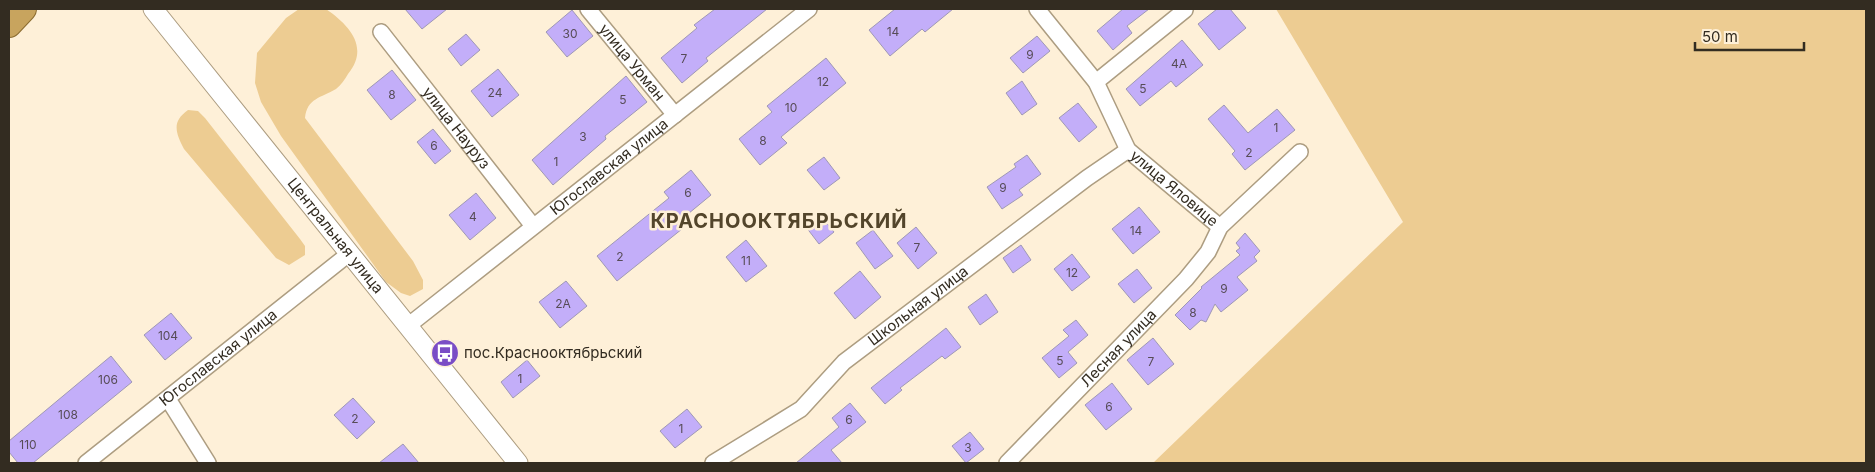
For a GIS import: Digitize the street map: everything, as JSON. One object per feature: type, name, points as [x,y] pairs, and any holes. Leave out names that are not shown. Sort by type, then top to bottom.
[{"type":"highway","points":[[9,25],[24,9]]},
{"type":"street","name":"Центральная улица","points":[[153,9],[409,325],[518,463]]},
{"type":"street","name":"улица Урман","points":[[588,9],[675,115]]},
{"type":"street","name":"Югославская улица","points":[[409,325],[809,9]]},
{"type":"street","name":"улица Яловице","points":[[1037,9],[1096,82],[1128,150],[1220,227],[1300,152]]},
{"type":"street","points":[[1096,82],[1185,10]]},
{"type":"street","name":"улица Науруз","points":[[381,32],[533,226]]},
{"type":"street","name":"Школьная улица","points":[[713,463],[801,409],[844,362],[1087,178],[1128,150]]},
{"type":"street","name":"Лесная улица","points":[[1008,463],[1186,279],[1208,252],[1220,227]]},
{"type":"street","name":"Югославская улица","points":[[91,462],[350,253]]},
{"type":"street","points":[[168,399],[208,463]]},
{"type":"shaded area","points":[[299,9],[326,9],[349,29],[354,37],[357,55],[354,64],[336,89],[312,102],[306,111],[305,118],[413,261],[423,280],[423,289],[410,296],[401,293],[386,282],[281,136],[261,102],[255,83],[257,53],[286,18]]},
{"type":"shaded area","points":[[1276,9],[1866,9],[1866,463],[1153,463],[1403,222]]},
{"type":"shaded area","points":[[188,110],[198,111],[205,118],[300,239],[305,246],[305,255],[289,265],[276,258],[184,149],[177,133],[177,123]]},
{"type":"building","points":[[405,9],[447,9],[422,29]]},
{"type":"building","points":[[715,9],[767,9],[706,58],[708,61],[682,83],[661,58],[697,28],[694,25]]},
{"type":"building","points":[[895,9],[953,9],[925,32],[922,29],[890,56],[869,30]]},
{"type":"building","points":[[1123,9],[1149,9],[1127,26],[1132,33],[1113,50],[1097,31]]},
{"type":"building","points":[[1217,9],[1230,9],[1246,28],[1219,50],[1198,24]]},
{"type":"building","points":[[572,10],[593,36],[567,57],[546,32]]},
{"type":"building","points":[[466,34],[480,50],[461,66],[448,49]]},
{"type":"building","points":[[1037,36],[1050,51],[1023,73],[1010,58]]},
{"type":"building","points":[[1182,40],[1203,65],[1176,87],[1171,81],[1140,106],[1126,89]]},
{"type":"building","points":[[826,58],[846,83],[781,137],[787,143],[760,165],[739,139],[772,112],[767,106]]},
{"type":"building","points":[[498,69],[519,95],[492,117],[471,91]]},
{"type":"building","points":[[392,70],[416,100],[391,120],[367,90]]},
{"type":"building","points":[[626,76],[647,102],[605,136],[606,139],[553,185],[532,160]]},
{"type":"building","points":[[1022,81],[1037,104],[1022,115],[1006,93]]},
{"type":"building","points":[[1078,103],[1097,127],[1079,142],[1059,118]]},
{"type":"building","points":[[1224,105],[1248,133],[1277,109],[1295,130],[1245,170],[1232,154],[1235,151],[1208,119]]},
{"type":"building","points":[[433,129],[451,151],[435,164],[417,142]]},
{"type":"building","points":[[1027,155],[1041,174],[1019,190],[1023,195],[1002,209],[987,187],[1016,167],[1014,164]]},
{"type":"building","points":[[824,157],[840,178],[824,190],[807,170]]},
{"type":"building","points":[[691,170],[711,195],[677,223],[682,229],[617,281],[597,256],[669,198],[664,192]]},
{"type":"building","points":[[476,193],[496,218],[470,240],[449,215]]},
{"type":"building","points":[[1139,207],[1160,232],[1133,254],[1112,229]]},
{"type":"building","points":[[821,216],[834,232],[819,244],[806,227]]},
{"type":"building","points":[[916,227],[937,253],[918,269],[897,243]]},
{"type":"building","points":[[873,230],[893,256],[875,269],[856,243]]},
{"type":"building","points":[[1245,233],[1260,251],[1254,257],[1257,261],[1237,277],[1248,290],[1221,312],[1215,304],[1206,322],[1201,320],[1190,330],[1175,315],[1201,287],[1240,255],[1236,251],[1240,248],[1236,243]]},
{"type":"building","points":[[746,240],[767,266],[746,282],[726,257]]},
{"type":"building","points":[[1021,245],[1031,260],[1013,273],[1003,258]]},
{"type":"building","points":[[1072,254],[1090,277],[1072,291],[1054,269]]},
{"type":"building","points":[[1137,269],[1152,288],[1134,303],[1118,284]]},
{"type":"building","points":[[860,271],[881,297],[855,319],[834,293]]},
{"type":"building","points":[[566,281],[587,306],[560,328],[539,302]]},
{"type":"building","points":[[986,294],[998,312],[980,325],[968,307]]},
{"type":"building","points":[[171,313],[192,338],[165,360],[144,335]]},
{"type":"building","points":[[1076,320],[1088,335],[1068,352],[1077,363],[1059,378],[1042,358],[1069,336],[1063,330]]},
{"type":"building","points":[[946,328],[961,347],[945,359],[942,356],[900,388],[902,390],[885,404],[871,388]]},
{"type":"building","points":[[1153,338],[1174,364],[1148,385],[1127,360]]},
{"type":"building","points":[[111,356],[132,382],[33,463],[18,463],[9,452],[9,441]]},
{"type":"building","points":[[527,360],[540,376],[513,398],[501,382]]},
{"type":"building","points":[[1112,383],[1132,409],[1106,430],[1085,405]]},
{"type":"building","points":[[353,398],[375,422],[357,439],[334,415]]},
{"type":"building","points":[[850,403],[866,422],[831,450],[842,463],[796,463],[839,427],[832,418]]},
{"type":"building","points":[[687,409],[702,427],[675,448],[660,431]]},
{"type":"building","points":[[970,432],[984,449],[966,463],[952,446]]},
{"type":"building","points":[[403,444],[419,463],[379,463]]},
{"type":"place","name":"пос.Краснооктябрьский","points":[[445,353]]},
{"type":"district","name":"КРАСНООКТЯБРЬСКИЙ","points":[[779,221]]}]
